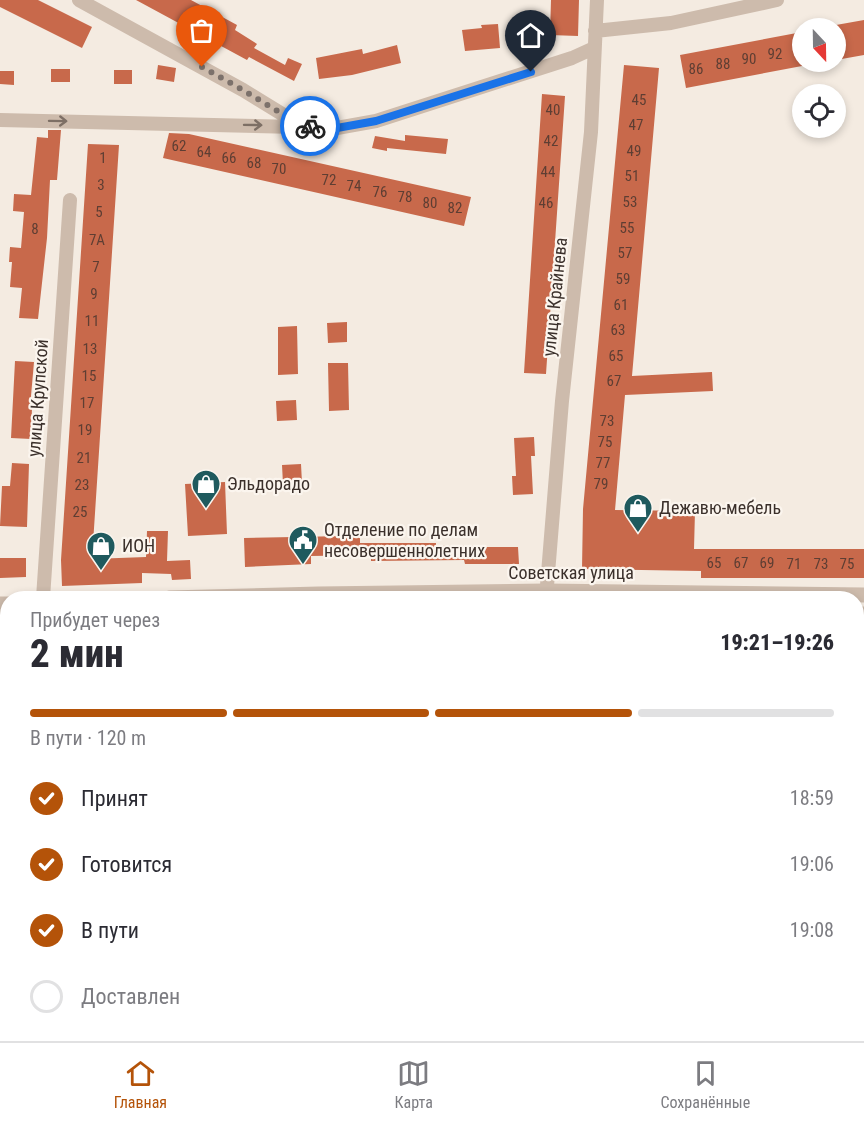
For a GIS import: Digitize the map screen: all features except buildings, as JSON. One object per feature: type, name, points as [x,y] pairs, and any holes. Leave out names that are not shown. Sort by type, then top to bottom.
[{"type":"street","points":[[79,0],[243,90],[302,126]]},
{"type":"street","name":"улица Крайнева","points":[[546,591],[561,401],[591,132],[594,48],[601,31],[597,0]]},
{"type":"street","points":[[601,31],[671,23],[777,0]]},
{"type":"street","points":[[0,120],[337,128],[376,121],[576,57],[594,48]]},
{"type":"street","name":"улица Крупской","points":[[43,591],[70,200]]},
{"type":"way so far","points":[[202,67],[302,126],[310,126]]},
{"type":"place","name":"Эльдорадо","points":[[206,510]]},
{"type":"place","name":"Дежавю-мебель","points":[[638,534]]},
{"type":"place","name":"Отделение по делам несовершеннолетних","points":[[303,566]]},
{"type":"place","name":"ИОН","points":[[101,572]]},
{"type":"route","points":[[310,126],[337,128],[376,121],[531,72]]}]
